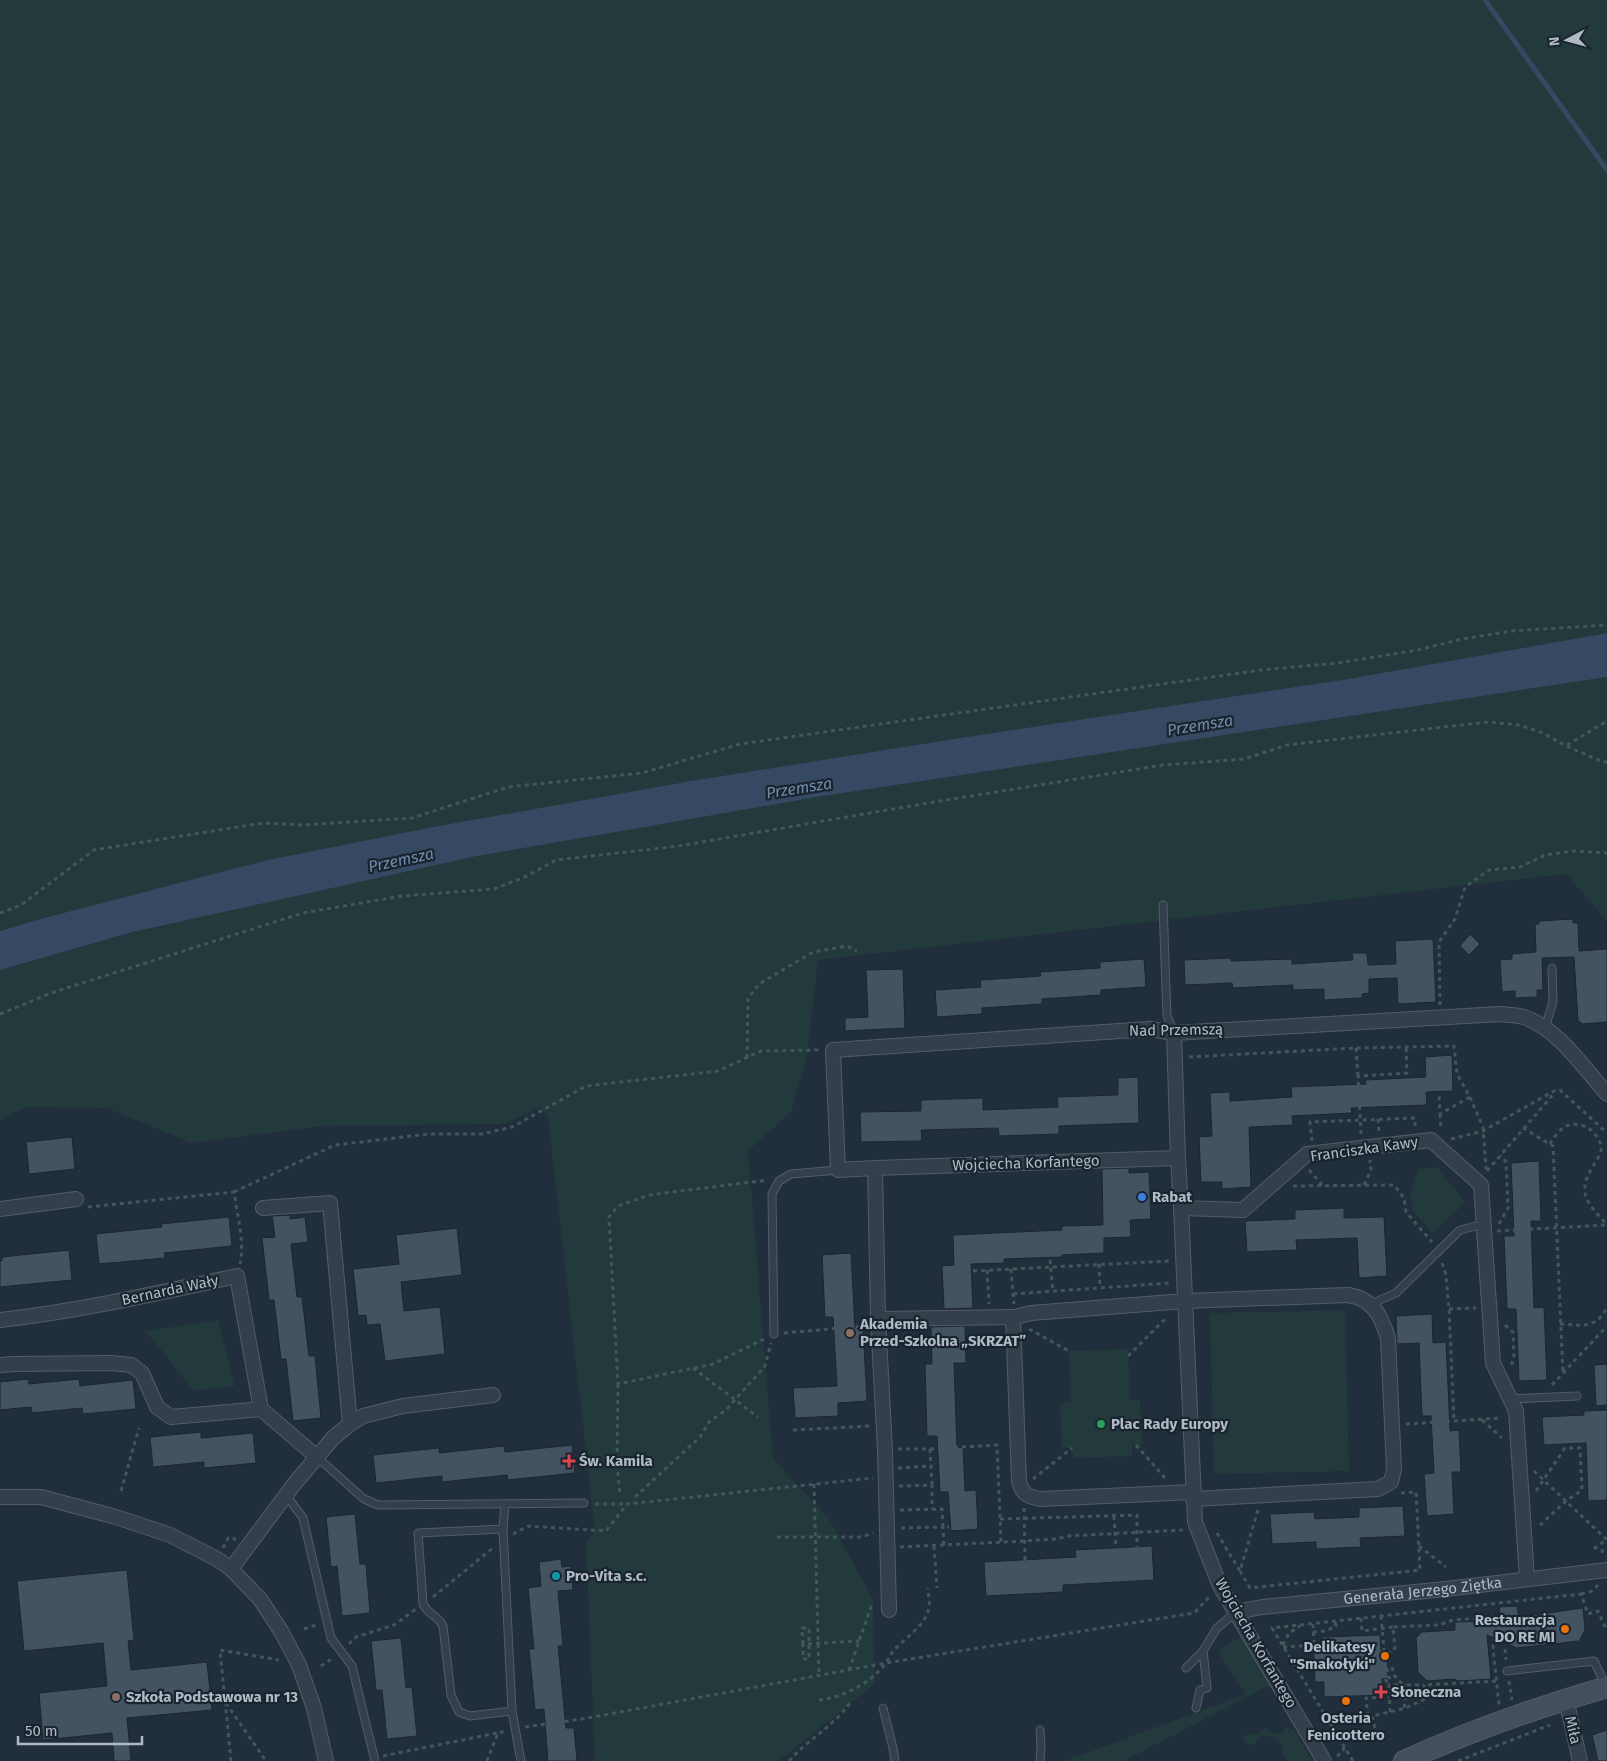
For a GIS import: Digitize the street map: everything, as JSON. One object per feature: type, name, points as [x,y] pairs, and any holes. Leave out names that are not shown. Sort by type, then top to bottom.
[{"type":"main road","points":[[1404,1761],[1466,1735],[1568,1709],[1607,1687]]},
{"type":"street","name":"Nad Przemszą","points":[[833,1050],[1150,1029],[1174,1033],[1500,1014],[1524,1017],[1545,1028],[1567,1048],[1607,1094]]},
{"type":"street","name":"Wojciecha Korfantego","points":[[1174,1033],[1194,1522],[1220,1586],[1329,1759]]},
{"type":"street","points":[[833,1050],[838,1170]]},
{"type":"street","name":"Franciszka Kawy","points":[[1181,1208],[1243,1210],[1307,1154],[1431,1140],[1484,1178]]},
{"type":"street","name":"Wojciecha Korfantego","points":[[838,1170],[1178,1158]]},
{"type":"street","points":[[875,1168],[878,1322],[885,1450],[889,1610]]},
{"type":"street","points":[[1484,1178],[1488,1229],[1493,1364],[1516,1411],[1527,1580]]},
{"type":"street","points":[[0,1209],[76,1199]]},
{"type":"street","points":[[263,1208],[330,1203],[350,1424]]},
{"type":"street","name":"Bernarda Wały","points":[[0,1320],[82,1308],[237,1276],[261,1409]]},
{"type":"street","points":[[878,1322],[989,1317],[1014,1318],[1032,1313],[1185,1302],[1357,1297],[1371,1304],[1382,1321],[1388,1338],[1394,1469],[1391,1482],[1378,1489],[1193,1495],[1178,1493],[1041,1499],[1025,1494],[1019,1481],[1014,1318]]},
{"type":"street","points":[[0,1365],[111,1363],[131,1365],[142,1373],[158,1407],[171,1417],[261,1409],[316,1457]]},
{"type":"street","points":[[231,1569],[316,1457],[333,1438],[350,1424],[363,1416],[403,1406],[493,1395]]},
{"type":"street","points":[[0,1497],[41,1497],[116,1516],[170,1535],[217,1559],[231,1569],[260,1599],[281,1631],[299,1666],[314,1708],[326,1761]]},
{"type":"street","name":"Generała Jerzego Ziętka","points":[[1236,1612],[1607,1570]]},
{"type":"street","name":"Miła","points":[[1568,1709],[1580,1761]]},
{"type":"lane","points":[[1163,906],[1167,1016],[1174,1033]]},
{"type":"lane","points":[[1545,1028],[1553,1002],[1552,968]]},
{"type":"lane","points":[[774,1334],[772,1194],[779,1182],[791,1174],[838,1170]]},
{"type":"lane","points":[[1371,1304],[1396,1294],[1460,1230],[1488,1229]]},
{"type":"lane","points":[[1510,1399],[1577,1396]]},
{"type":"lane","points":[[316,1457],[364,1499],[378,1505],[584,1503]]},
{"type":"lane","points":[[286,1495],[303,1518],[331,1638],[352,1666],[374,1760]]},
{"type":"lane","points":[[505,1505],[502,1529],[512,1712],[521,1761]]},
{"type":"lane","points":[[502,1529],[418,1533],[423,1604],[428,1613],[440,1619],[443,1626],[451,1695],[459,1712],[470,1716],[512,1712]]},
{"type":"lane","points":[[1186,1668],[1204,1651],[1217,1628],[1236,1612]]},
{"type":"lane","points":[[1196,1708],[1200,1690],[1207,1688],[1204,1651]]},
{"type":"lane","points":[[1507,1671],[1594,1662],[1607,1687]]},
{"type":"lane","points":[[883,1708],[895,1761]]},
{"type":"lane","points":[[1040,1730],[1040,1761]]},
{"type":"path","points":[[0,913],[21,905],[94,850],[264,823],[304,825],[412,818],[508,787],[642,773],[740,744],[1261,670],[1338,663],[1418,650],[1512,631],[1607,625]]},
{"type":"path","points":[[1566,746],[1607,721]]},
{"type":"path","points":[[0,1014],[51,993],[303,914],[402,896],[494,889],[527,876],[556,860],[679,846],[1163,765],[1244,758],[1288,745],[1488,722],[1519,725],[1543,733],[1566,746],[1607,762]]},
{"type":"path","points":[[1441,1017],[1439,942],[1455,919],[1465,887],[1489,870],[1520,866],[1545,855],[1574,850],[1607,853]]},
{"type":"path","points":[[747,1058],[748,998],[759,984],[813,952],[847,946],[857,951]]},
{"type":"path","points":[[1175,1058],[1356,1048],[1454,1046],[1457,1074],[1484,1131],[1484,1178]]},
{"type":"path","points":[[1358,1076],[1407,1073],[1406,1047]]},
{"type":"path","points":[[1356,1048],[1360,1120],[1371,1170],[1364,1185]]},
{"type":"path","points":[[97,1206],[234,1192],[335,1145],[430,1134],[482,1134],[512,1127],[586,1086],[718,1071],[761,1051],[833,1050]]},
{"type":"path","points":[[1434,1143],[1484,1131],[1554,1091],[1560,1090],[1607,1133]]},
{"type":"path","points":[[1484,1178],[1554,1091]]},
{"type":"path","points":[[1439,1094],[1441,1126]]},
{"type":"path","points":[[1440,1114],[1470,1098]]},
{"type":"path","points":[[1313,1154],[1310,1122],[1415,1118],[1416,1142]]},
{"type":"path","points":[[1550,1144],[1561,1130],[1568,1125],[1583,1126],[1590,1129],[1596,1135],[1600,1143],[1601,1153],[1588,1172],[1585,1187],[1586,1196],[1589,1203],[1607,1225]]},
{"type":"path","points":[[1523,1128],[1553,1146],[1563,1374]]},
{"type":"path","points":[[1488,1229],[1508,1208],[1506,1162],[1501,1155]]},
{"type":"path","points":[[1311,1172],[1323,1186]]},
{"type":"path","points":[[620,1496],[617,1462],[618,1384],[608,1217],[618,1206],[649,1195],[770,1179]]},
{"type":"path","points":[[1271,1186],[1394,1185],[1404,1198],[1406,1212],[1439,1251],[1446,1275],[1454,1422]]},
{"type":"path","points":[[234,1192],[241,1257]]},
{"type":"path","points":[[1488,1229],[1607,1225]]},
{"type":"path","points":[[1050,1260],[1053,1291]]},
{"type":"path","points":[[973,1271],[1183,1260]]},
{"type":"path","points":[[1099,1264],[1100,1287]]},
{"type":"path","points":[[1011,1269],[1014,1318],[1069,1351]]},
{"type":"path","points":[[987,1270],[989,1317]]},
{"type":"path","points":[[1013,1294],[1184,1282]]},
{"type":"path","points":[[1128,1356],[1168,1315],[1185,1302]]},
{"type":"path","points":[[1560,1324],[1590,1325],[1597,1320],[1607,1307]]},
{"type":"path","points":[[1449,1309],[1465,1309]]},
{"type":"path","points":[[1502,1321],[1513,1332],[1513,1372]]},
{"type":"path","points":[[618,1384],[713,1364],[774,1334],[878,1322]]},
{"type":"path","points":[[1543,1398],[1607,1326]]},
{"type":"path","points":[[635,1497],[700,1437],[709,1422],[736,1400],[765,1366],[774,1334]]},
{"type":"path","points":[[693,1368],[758,1417]]},
{"type":"path","points":[[1393,1424],[1482,1420]]},
{"type":"path","points":[[793,1430],[883,1425]]},
{"type":"path","points":[[121,1491],[139,1428]]},
{"type":"path","points":[[885,1450],[997,1445],[1002,1542]]},
{"type":"path","points":[[1136,1445],[1178,1493]]},
{"type":"path","points":[[1534,1494],[1565,1448],[1580,1448],[1582,1490],[1566,1501],[1538,1528]]},
{"type":"path","points":[[930,1449],[932,1509]]},
{"type":"path","points":[[604,1505],[886,1477],[931,1466]]},
{"type":"path","points":[[1532,1468],[1607,1539],[1594,1549]]},
{"type":"path","points":[[886,1477],[932,1485]]},
{"type":"path","points":[[814,1484],[819,1676]]},
{"type":"path","points":[[887,1547],[1057,1539],[1067,1536],[1214,1528],[1250,1588],[1420,1570],[1416,1492],[1396,1494]]},
{"type":"path","points":[[1240,1571],[1258,1510],[1258,1502]]},
{"type":"path","points":[[342,1652],[356,1637],[394,1625],[503,1539],[528,1526],[606,1531],[627,1504]]},
{"type":"path","points":[[887,1511],[942,1509],[944,1545]]},
{"type":"path","points":[[1000,1519],[1137,1515],[1137,1547]]},
{"type":"path","points":[[1114,1516],[1116,1547]]},
{"type":"path","points":[[777,1537],[861,1537],[887,1529],[949,1527]]},
{"type":"path","points":[[934,1546],[937,1588]]},
{"type":"path","points":[[1418,1546],[1446,1567]]},
{"type":"path","points":[[374,1760],[515,1729],[582,1719],[886,1663],[1194,1613],[1220,1586]]},
{"type":"path","points":[[819,1700],[836,1697],[858,1686],[873,1676],[886,1663],[894,1649],[913,1632],[926,1614],[929,1608],[928,1588]]},
{"type":"path","points":[[1353,1761],[1272,1628],[1581,1594],[1588,1614],[1598,1611],[1607,1631]]},
{"type":"path","points":[[848,1670],[871,1607]]},
{"type":"path","points":[[1382,1616],[1385,1651],[1392,1652],[1395,1648],[1393,1627]]},
{"type":"path","points":[[1361,1618],[1362,1631],[1393,1627],[1439,1625],[1453,1620],[1494,1619],[1495,1635],[1493,1648],[1499,1707]]},
{"type":"path","points":[[1313,1632],[1326,1631],[1336,1626],[1335,1621]]},
{"type":"path","points":[[1282,1646],[1314,1645],[1313,1624]]},
{"type":"path","points":[[1282,1646],[1289,1634],[1302,1625]]},
{"type":"path","points":[[802,1628],[809,1628],[809,1659],[803,1659],[802,1636],[802,1628]]},
{"type":"path","points":[[802,1636],[809,1636]]},
{"type":"path","points":[[803,1644],[860,1641]]},
{"type":"path","points":[[231,1761],[220,1650],[285,1661]]},
{"type":"path","points":[[1295,1666],[1314,1665]]},
{"type":"path","points":[[1388,1668],[1389,1678],[1396,1677]]},
{"type":"path","points":[[1392,1668],[1396,1677],[1405,1685]]},
{"type":"path","points":[[1385,1678],[1389,1685],[1390,1712]]},
{"type":"path","points":[[1389,1685],[1496,1681]]},
{"type":"path","points":[[1404,1709],[1405,1685]]},
{"type":"path","points":[[1355,1715],[1370,1716],[1404,1709],[1427,1698],[1424,1685]]},
{"type":"path","points":[[1375,1728],[1366,1698],[1389,1697]]},
{"type":"path","points":[[789,1761],[827,1728],[852,1700]]},
{"type":"path","points":[[225,1703],[266,1761]]},
{"type":"path","points":[[1458,1761],[1523,1735],[1568,1709]]},
{"type":"path","points":[[487,1761],[498,1733]]},
{"type":"path","points":[[1329,1759],[1343,1752],[1344,1746]]},
{"type":"green space","points":[[0,0],[1607,0],[1607,633],[1348,679],[691,781],[433,827],[268,860],[0,931]]},
{"type":"green space","points":[[1607,677],[1607,921],[1566,874],[818,960],[807,1056],[791,1112],[748,1151],[773,1459],[828,1517],[873,1599],[875,1684],[779,1761],[595,1761],[586,1542],[595,1531],[548,1117],[540,1107],[505,1124],[323,1126],[191,1143],[107,1108],[26,1107],[0,1121],[0,970],[191,916],[472,857],[823,796]]},
{"type":"green space","points":[[1438,1167],[1465,1203],[1432,1234],[1412,1209],[1410,1193],[1418,1169]]},
{"type":"green space","points":[[1345,1310],[1349,1471],[1214,1474],[1210,1313]]},
{"type":"green space","points":[[218,1320],[235,1386],[194,1391],[146,1331]]},
{"type":"green space","name":"Plac Rady Europy","points":[[1128,1349],[1130,1400],[1140,1400],[1142,1445],[1132,1445],[1132,1456],[1073,1458],[1072,1448],[1062,1448],[1060,1403],[1071,1402],[1069,1351]]},
{"type":"green space","points":[[1241,1637],[1274,1683],[1124,1761],[1065,1761],[1246,1694],[1217,1650]]},
{"type":"green space","points":[[1264,1727],[1278,1734],[1284,1733],[1284,1729],[1287,1727],[1294,1730],[1312,1761],[1287,1761],[1281,1751],[1284,1749],[1283,1745],[1270,1736],[1262,1736],[1253,1745],[1248,1745],[1243,1738],[1247,1734],[1259,1732]]},
{"type":"water","name":"Przemsza","points":[[1607,633],[1607,677],[823,796],[472,857],[133,932],[0,970],[0,931],[268,860],[433,827],[691,781],[1348,679]]},
{"type":"building","points":[[1573,919],[1573,923],[1578,923],[1579,951],[1607,949],[1607,1022],[1582,1024],[1578,1020],[1574,957],[1542,958],[1543,990],[1537,990],[1537,997],[1515,998],[1515,991],[1502,992],[1500,960],[1512,959],[1512,954],[1536,952],[1535,924],[1539,924],[1539,921]]},
{"type":"building","points":[[1470,934],[1480,944],[1469,955],[1460,946]]},
{"type":"building","points":[[1433,939],[1436,1002],[1398,1004],[1397,978],[1369,979],[1369,993],[1362,994],[1362,998],[1324,1000],[1324,989],[1293,990],[1293,985],[1233,988],[1232,983],[1185,985],[1184,960],[1231,958],[1231,961],[1292,959],[1292,964],[1353,960],[1352,953],[1367,953],[1368,965],[1396,964],[1395,941]]},
{"type":"building","points":[[1144,959],[1146,987],[1101,990],[1101,995],[1042,999],[1042,1004],[982,1008],[982,1014],[937,1017],[935,990],[981,987],[980,980],[1041,976],[1040,972],[1100,968],[1100,962]]},
{"type":"building","points":[[903,969],[905,1028],[845,1031],[845,1018],[868,1017],[866,970]]},
{"type":"building","points":[[1452,1055],[1453,1091],[1426,1092],[1427,1105],[1351,1108],[1352,1113],[1292,1116],[1293,1125],[1249,1127],[1251,1187],[1222,1189],[1222,1182],[1201,1182],[1199,1137],[1212,1136],[1210,1093],[1230,1092],[1230,1101],[1292,1097],[1291,1087],[1366,1084],[1365,1080],[1426,1077],[1425,1057]]},
{"type":"building","points":[[1138,1077],[1139,1123],[1059,1126],[1059,1134],[999,1136],[998,1128],[921,1130],[922,1141],[861,1142],[860,1112],[921,1111],[921,1100],[983,1098],[983,1110],[1058,1107],[1057,1097],[1118,1095],[1118,1078]]},
{"type":"building","points":[[72,1137],[75,1169],[29,1174],[26,1142]]},
{"type":"building","points":[[1539,1161],[1541,1221],[1531,1221],[1534,1308],[1544,1307],[1547,1380],[1519,1381],[1516,1309],[1507,1309],[1504,1236],[1514,1236],[1511,1163]]},
{"type":"building","points":[[1129,1168],[1129,1173],[1149,1172],[1151,1219],[1130,1220],[1131,1237],[1104,1238],[1104,1253],[1004,1259],[1004,1263],[971,1264],[973,1308],[944,1309],[942,1266],[954,1265],[953,1235],[1062,1230],[1062,1226],[1103,1225],[1102,1169]]},
{"type":"building","points":[[1344,1208],[1344,1218],[1384,1217],[1387,1276],[1359,1278],[1357,1238],[1296,1240],[1297,1250],[1247,1252],[1245,1221],[1295,1219],[1295,1210]]},
{"type":"building","points":[[290,1215],[290,1219],[305,1217],[308,1242],[291,1244],[297,1297],[302,1297],[309,1356],[315,1356],[321,1418],[293,1421],[286,1359],[281,1359],[274,1300],[269,1300],[262,1238],[275,1237],[272,1216]]},
{"type":"building","points":[[229,1217],[232,1246],[164,1253],[165,1258],[99,1264],[96,1234],[162,1227],[161,1224]]},
{"type":"building","points":[[457,1228],[462,1275],[401,1282],[404,1311],[440,1307],[445,1354],[385,1361],[380,1324],[367,1325],[366,1315],[358,1316],[353,1269],[399,1264],[396,1235]]},
{"type":"building","points":[[69,1250],[72,1280],[0,1287],[0,1261],[2,1261],[2,1257]]},
{"type":"building","points":[[851,1253],[855,1328],[863,1328],[867,1401],[838,1403],[838,1416],[795,1418],[793,1388],[837,1386],[833,1317],[825,1317],[822,1255]]},
{"type":"building","points":[[1432,1314],[1433,1343],[1446,1342],[1450,1431],[1459,1430],[1461,1472],[1452,1472],[1454,1514],[1427,1516],[1424,1474],[1434,1473],[1431,1416],[1422,1416],[1419,1343],[1397,1344],[1396,1316]]},
{"type":"building","points":[[965,1326],[966,1363],[954,1363],[957,1448],[963,1447],[965,1491],[976,1490],[978,1529],[951,1531],[948,1492],[940,1492],[937,1436],[927,1436],[925,1364],[932,1364],[931,1327]]},
{"type":"building","points":[[1607,1364],[1607,1405],[1596,1406],[1594,1365]]},
{"type":"building","points":[[28,1379],[29,1384],[79,1379],[80,1386],[133,1380],[136,1409],[83,1414],[82,1408],[32,1413],[31,1407],[0,1410],[0,1382]]},
{"type":"building","points":[[1607,1410],[1607,1500],[1588,1501],[1586,1443],[1544,1445],[1542,1417],[1584,1415],[1584,1411]]},
{"type":"building","points":[[201,1432],[201,1438],[253,1433],[256,1463],[204,1468],[204,1462],[153,1467],[150,1437]]},
{"type":"building","points":[[572,1445],[575,1473],[508,1480],[507,1475],[442,1482],[442,1476],[376,1483],[373,1455],[439,1448],[439,1453],[504,1446],[505,1452]]},
{"type":"building","points":[[1403,1506],[1405,1536],[1360,1538],[1361,1547],[1316,1549],[1316,1542],[1272,1544],[1270,1514],[1314,1512],[1315,1519],[1359,1517],[1359,1508]]},
{"type":"building","points":[[355,1514],[360,1564],[366,1564],[370,1613],[342,1616],[337,1566],[331,1567],[326,1517]]},
{"type":"building","points":[[1152,1546],[1154,1580],[1063,1585],[1063,1592],[986,1596],[984,1562],[1076,1557],[1075,1550]]},
{"type":"building","points":[[561,1559],[562,1567],[571,1566],[573,1590],[558,1591],[563,1646],[558,1646],[566,1728],[574,1728],[577,1761],[548,1761],[544,1709],[535,1710],[529,1649],[534,1649],[528,1588],[541,1586],[539,1562]]},
{"type":"building","points":[[127,1570],[134,1640],[128,1641],[131,1670],[207,1662],[212,1710],[127,1718],[131,1761],[114,1761],[112,1733],[43,1740],[39,1693],[107,1686],[103,1643],[24,1651],[17,1581]]},
{"type":"building","points":[[1517,1606],[1519,1617],[1583,1608],[1585,1630],[1579,1641],[1517,1648],[1487,1635],[1491,1679],[1427,1681],[1418,1672],[1416,1638],[1422,1632],[1455,1630],[1455,1622],[1501,1621],[1499,1607]]},
{"type":"building","points":[[1380,1635],[1381,1650],[1387,1650],[1388,1678],[1382,1679],[1383,1695],[1324,1697],[1324,1682],[1315,1682],[1314,1665],[1314,1653],[1322,1652],[1322,1637]]},
{"type":"building","points":[[401,1638],[406,1688],[412,1687],[417,1736],[387,1739],[382,1690],[376,1690],[371,1641]]},
{"type":"building","points":[[1607,1730],[1607,1761],[1598,1761],[1592,1735]]},
{"type":"waterway","points":[[1485,0],[1607,170]]},
{"type":"place","name":"Rabat","points":[[1142,1197]]},
{"type":"place","name":"Akademia Przed-Szkolna „SKRZAT”","points":[[850,1333]]},
{"type":"place","name":"Plac Rady Europy","points":[[1101,1424]]},
{"type":"place","name":"Św. Kamila","points":[[569,1461]]},
{"type":"place","name":"Pro-Vita s.c.","points":[[556,1576]]},
{"type":"place","name":"Restauracja DO RE MI","points":[[1565,1629]]},
{"type":"place","name":"Delikatesy \"Smakołyki\"","points":[[1385,1656]]},
{"type":"place","name":"Słoneczna","points":[[1381,1692]]},
{"type":"place","name":"Szkoła Podstawowa nr 13","points":[[116,1697]]},
{"type":"place","name":"Osteria Fenicottero","points":[[1346,1701]]}]
